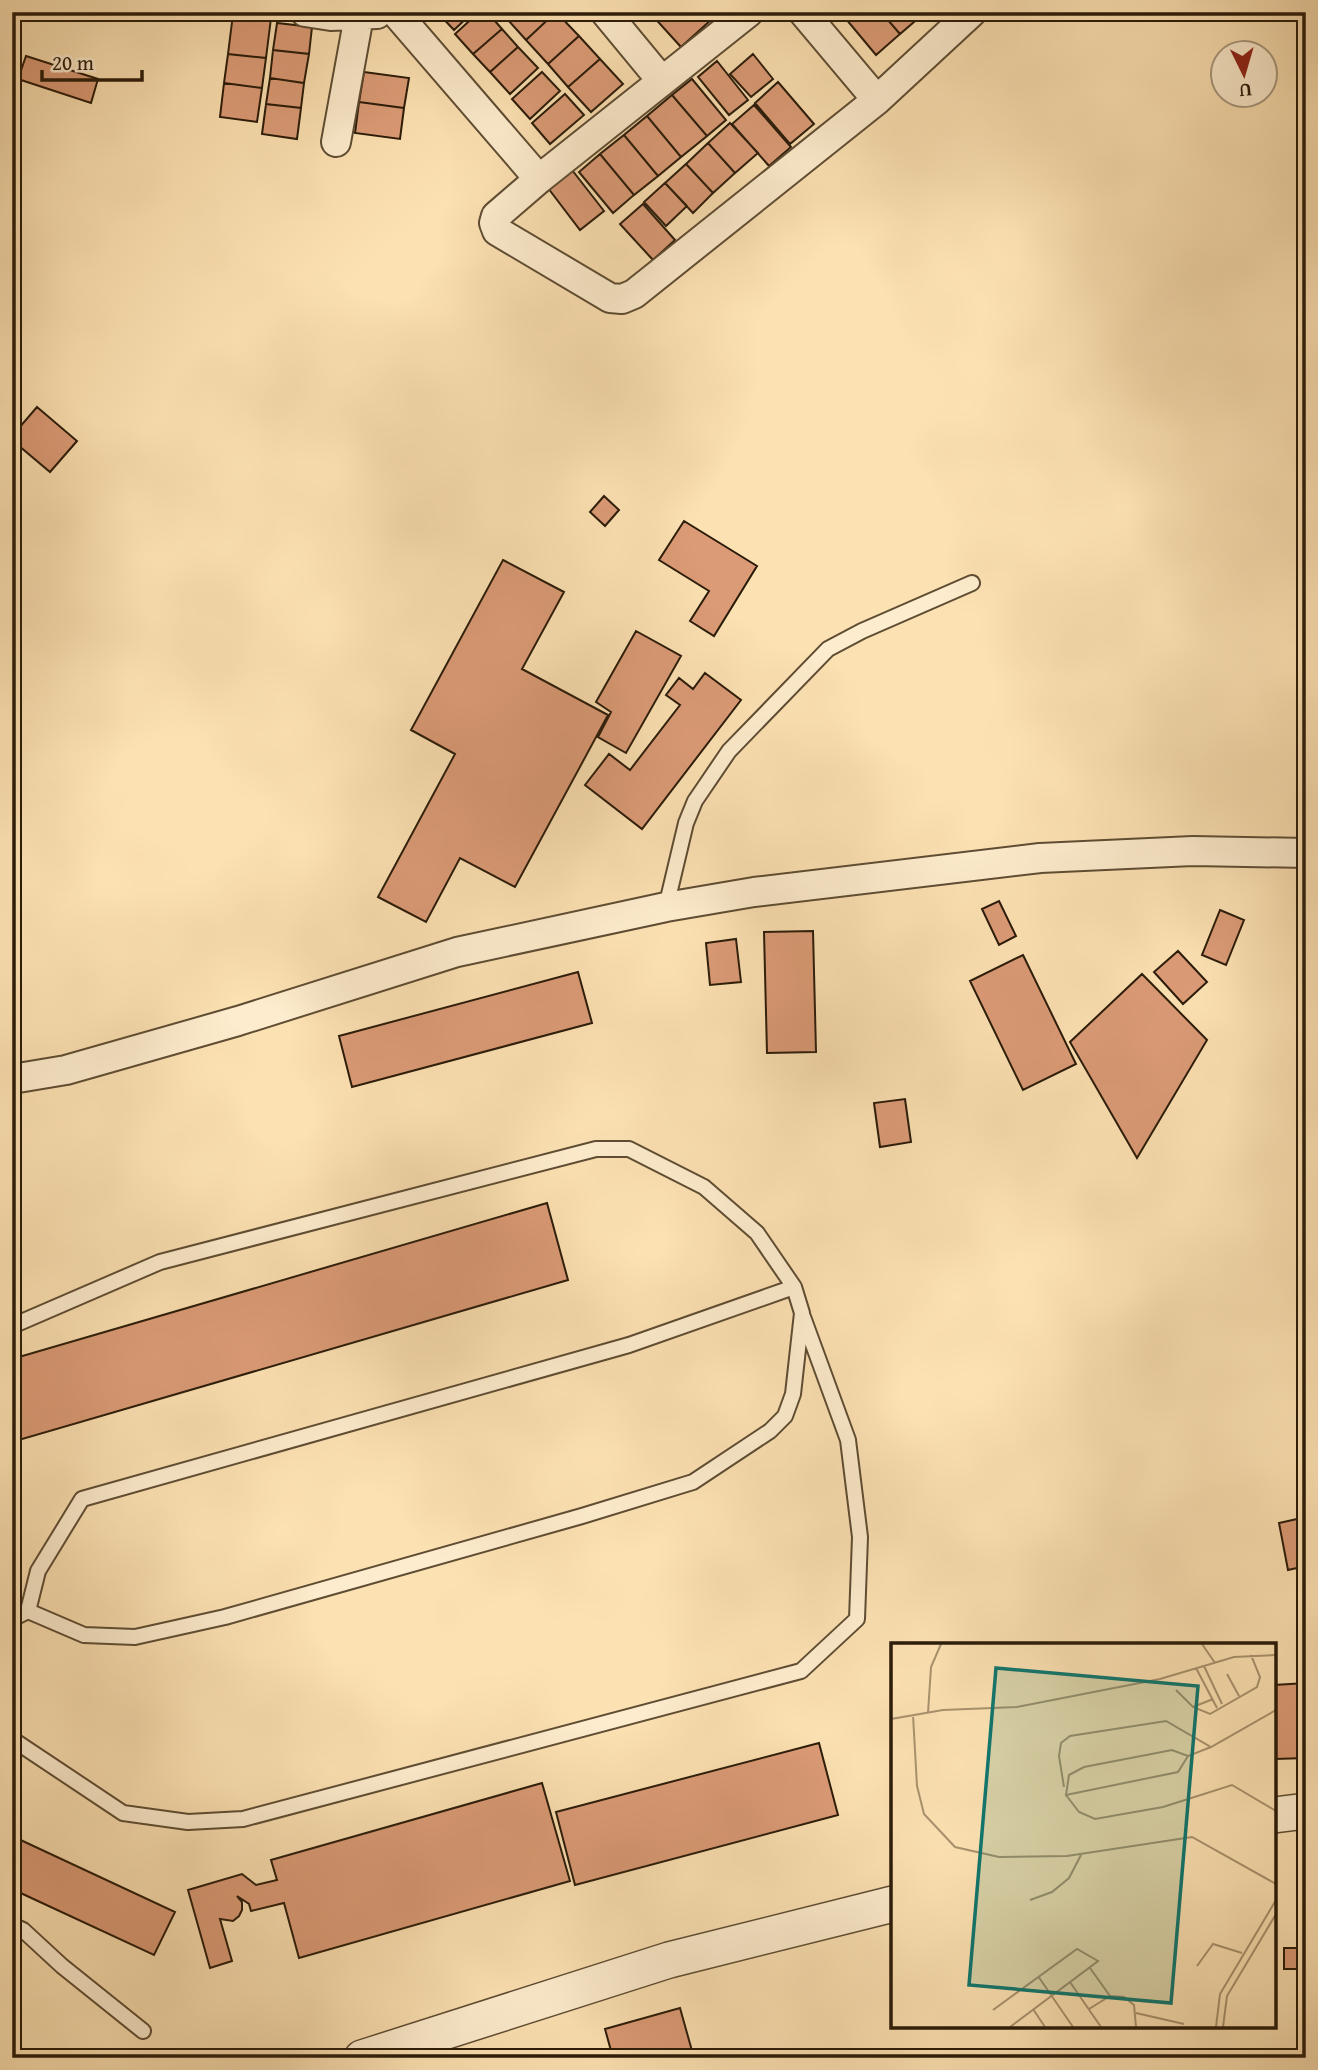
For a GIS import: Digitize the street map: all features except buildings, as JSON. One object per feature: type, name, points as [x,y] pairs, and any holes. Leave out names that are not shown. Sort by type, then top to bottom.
[{"type":"street","points":[[305,12],[331,16],[396,13],[539,179]]},
{"type":"street","points":[[605,12],[662,81]]},
{"type":"street","points":[[749,12],[496,216],[494,223],[497,231],[610,298],[622,299],[634,294],[877,100],[972,12]]},
{"type":"street","points":[[803,12],[877,100]]},
{"type":"street","points":[[336,142],[359,16]]},
{"type":"street","points":[[12,1079],[66,1070],[238,1021],[457,952],[666,907],[754,892],[1040,858],[1193,851],[1306,853]]},
{"type":"street","points":[[1276,1815],[1306,1811]]},
{"type":"street","points":[[362,2058],[668,1960],[891,1904]]},
{"type":"lane","points":[[666,907],[686,823],[695,801],[729,751],[828,649],[862,631],[972,583]]},
{"type":"lane","points":[[12,1326],[160,1262],[596,1149],[629,1149],[704,1187],[757,1233],[794,1287],[848,1440],[860,1537],[857,1619],[801,1671],[243,1819],[188,1822],[123,1813],[12,1739]]},
{"type":"lane","points":[[12,1619],[28,1611],[38,1571],[82,1499],[629,1345],[794,1287]]},
{"type":"lane","points":[[28,1611],[84,1635],[135,1637],[251,1610],[583,1517],[693,1482],[770,1431],[785,1416],[793,1394],[802,1313]]},
{"type":"lane","points":[[16,1930],[143,2031]]}]
